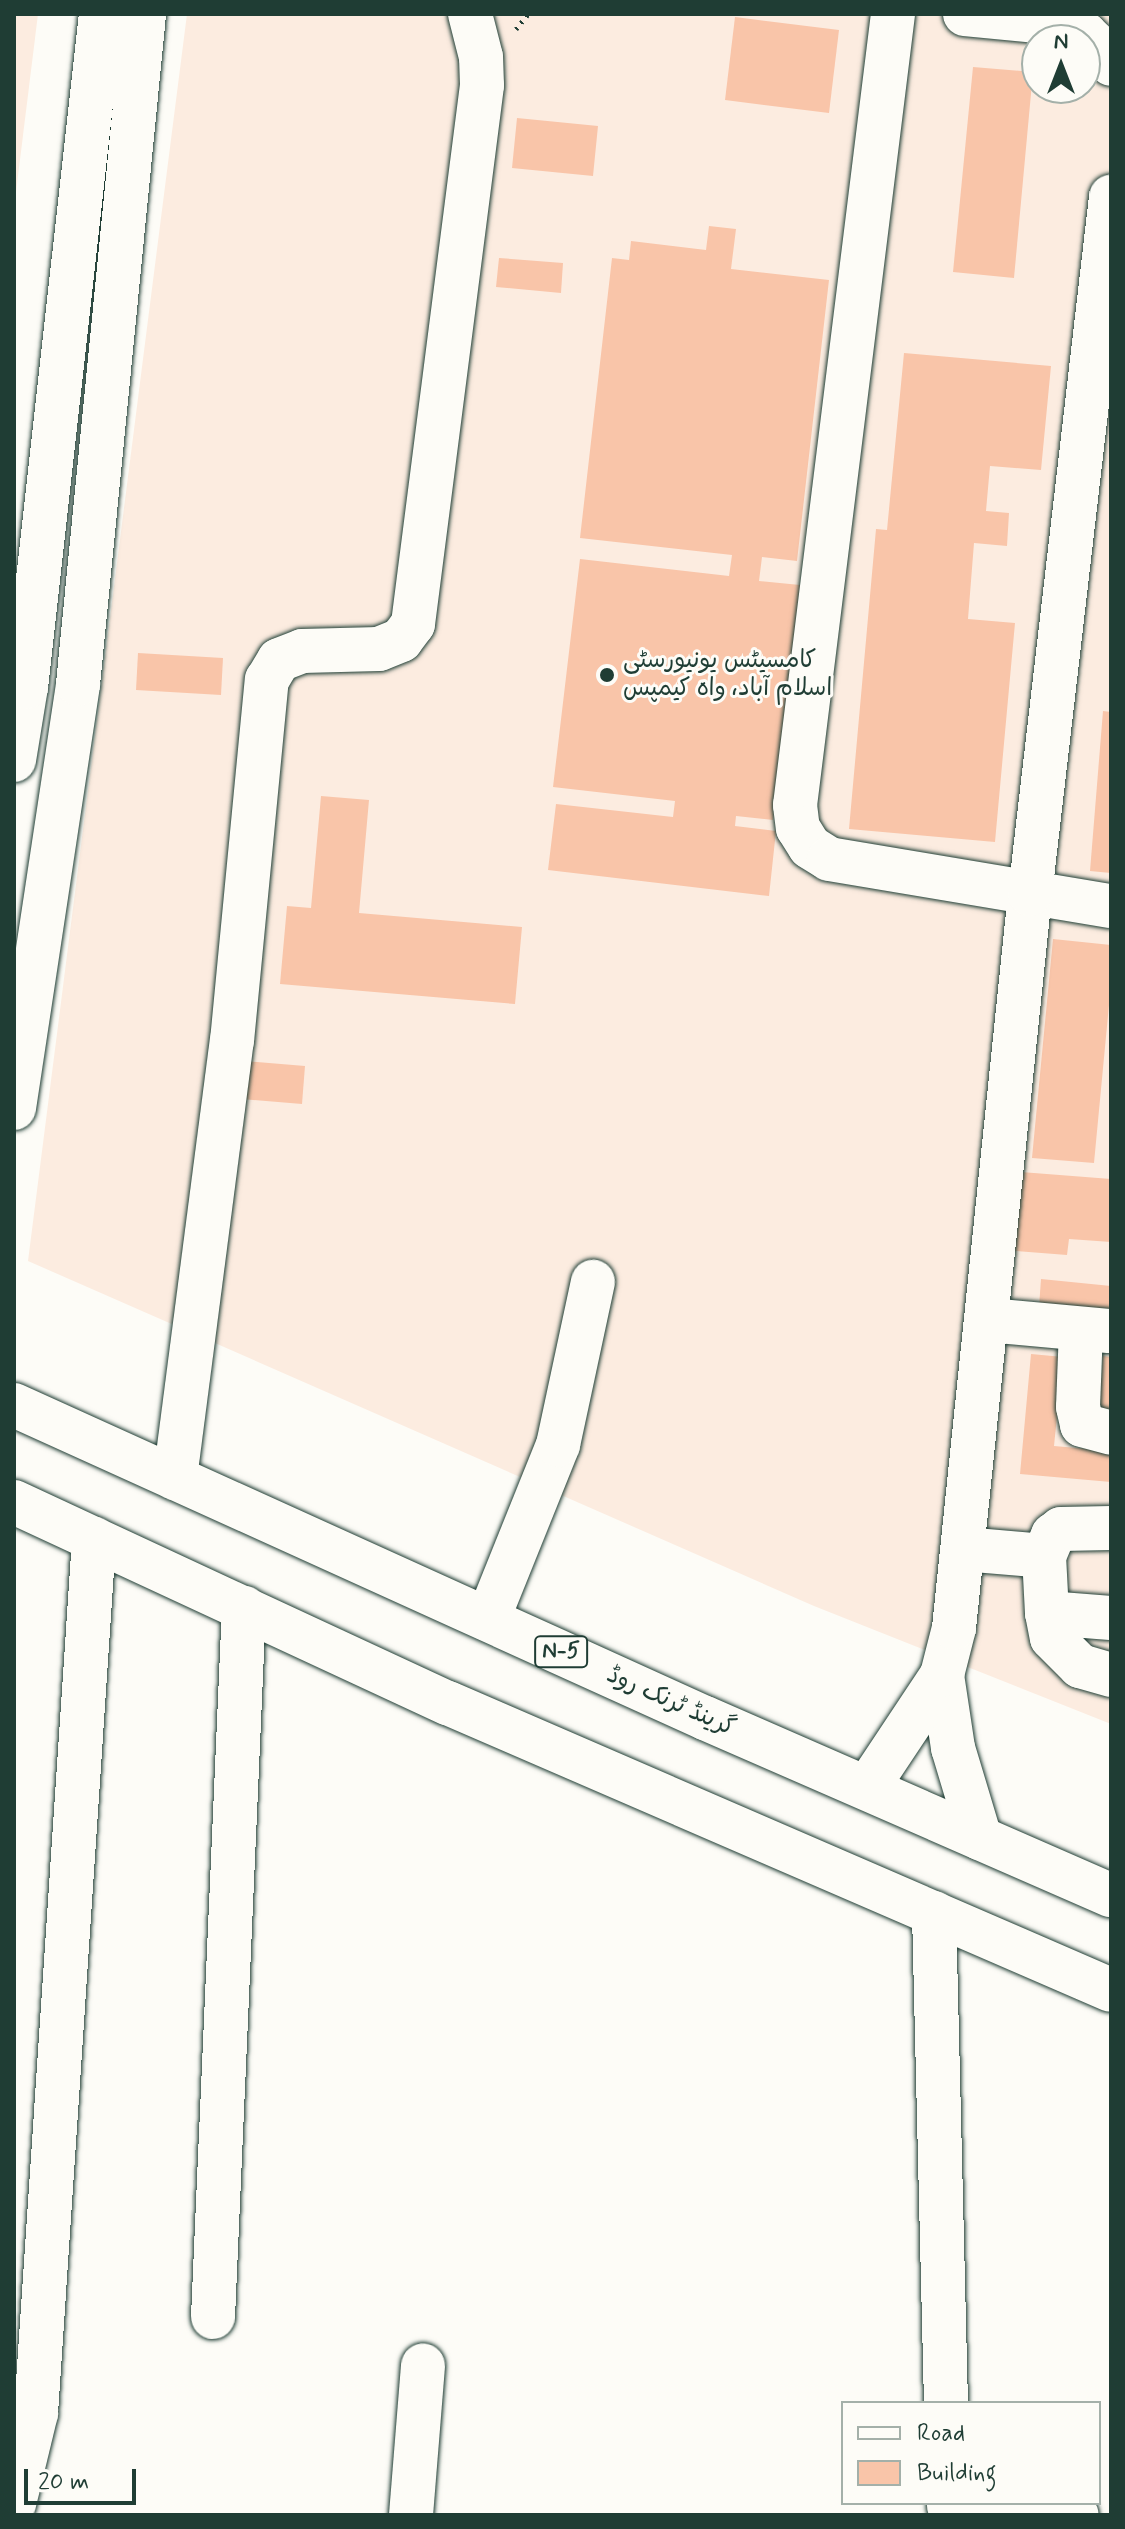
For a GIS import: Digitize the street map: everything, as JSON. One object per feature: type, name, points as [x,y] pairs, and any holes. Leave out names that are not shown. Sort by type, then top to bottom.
[{"type":"main road","points":[[14,760],[26,687],[101,14]]},
{"type":"main road","points":[[14,1108],[78,684],[144,14]]},
{"type":"main road","points":[[175,1478],[232,1041],[267,680],[279,660],[302,651],[379,649],[401,640],[413,624],[482,85],[481,57],[470,14]]},
{"type":"main road","points":[[893,14],[797,789],[798,828],[810,847],[829,859],[1111,906]]},
{"type":"main road","points":[[965,14],[1046,22],[1085,34],[1106,54],[1111,64]]},
{"type":"main road","points":[[867,1788],[942,1675],[954,1628],[1030,894],[1111,197]]},
{"type":"main road","points":[[488,1619],[558,1445],[593,1282]]},
{"type":"main road","points":[[988,1320],[1096,1330],[1078,1407],[1082,1425],[1111,1433]]},
{"type":"main road","name":"گرینڈ ٹرنک روڈ","points":[[14,1405],[1111,1895]]},
{"type":"main road","points":[[14,1502],[448,1703],[1111,1990]]},
{"type":"main road","points":[[1111,1528],[1061,1529],[1053,1535],[1044,1556],[1047,1613],[1052,1638],[1065,1655],[1080,1666],[1111,1675]]},
{"type":"main road","points":[[14,2504],[36,2413],[94,1539]]},
{"type":"main road","points":[[963,1549],[1044,1556]]},
{"type":"main road","points":[[213,2317],[244,1608]]},
{"type":"main road","points":[[1047,1613],[1111,1618]]},
{"type":"main road","points":[[942,1675],[953,1748],[980,1838]]},
{"type":"main road","points":[[934,1913],[946,2401]]},
{"type":"main road","points":[[411,2515],[423,2365]]},
{"type":"main road","points":[[949,2508],[1065,2507],[1077,2515]]},
{"type":"shaded area","points":[[14,14],[38,14],[14,208]]},
{"type":"shaded area","name":"کامسیٹس یونیورسٹی اسلام آباد، واہ کیمپس","points":[[187,14],[1111,14],[1111,1724],[814,1606],[28,1261]]},
{"type":"building","points":[[735,17],[839,30],[829,113],[725,100]]},
{"type":"building","points":[[973,67],[1021,71],[1021,104],[1030,104],[1014,278],[953,272]]},
{"type":"building","points":[[517,118],[598,126],[593,176],[512,168]]},
{"type":"building","points":[[709,226],[736,229],[731,269],[829,280],[797,561],[762,557],[759,581],[800,585],[773,820],[736,816],[735,826],[776,831],[769,896],[548,870],[556,804],[673,817],[675,801],[553,787],[580,559],[729,576],[732,555],[580,538],[612,258],[629,260],[631,241],[706,250]]},
{"type":"building","points":[[499,258],[563,263],[561,293],[496,287]]},
{"type":"building","points":[[904,353],[1051,366],[1041,470],[990,466],[986,511],[1009,513],[1007,546],[974,543],[968,619],[1015,623],[995,842],[849,829],[876,529],[887,530]]},
{"type":"building","points":[[138,653],[223,658],[221,695],[136,690]]},
{"type":"building","points":[[1103,711],[1111,712],[1111,873],[1090,871]]},
{"type":"building","points":[[321,796],[369,800],[359,913],[522,927],[515,1004],[280,984],[287,906],[311,908]]},
{"type":"building","points":[[1053,939],[1111,945],[1111,984],[1094,1163],[1032,1158]]},
{"type":"building","points":[[244,1061],[305,1066],[302,1104],[241,1099]]},
{"type":"building","points":[[1021,1172],[1111,1179],[1111,1242],[1069,1239],[1067,1255],[1015,1251]]},
{"type":"building","points":[[1041,1279],[1111,1286],[1111,1314],[1039,1307]]},
{"type":"building","points":[[1031,1354],[1063,1357],[1054,1446],[1111,1451],[1111,1482],[1020,1474]]},
{"type":"building","points":[[1103,1356],[1111,1357],[1111,1416],[1098,1415]]},
{"type":"place","name":"کامسیٹس یونیورسٹی اسلام آباد، واہ کیمپس","points":[[607,675]]}]
